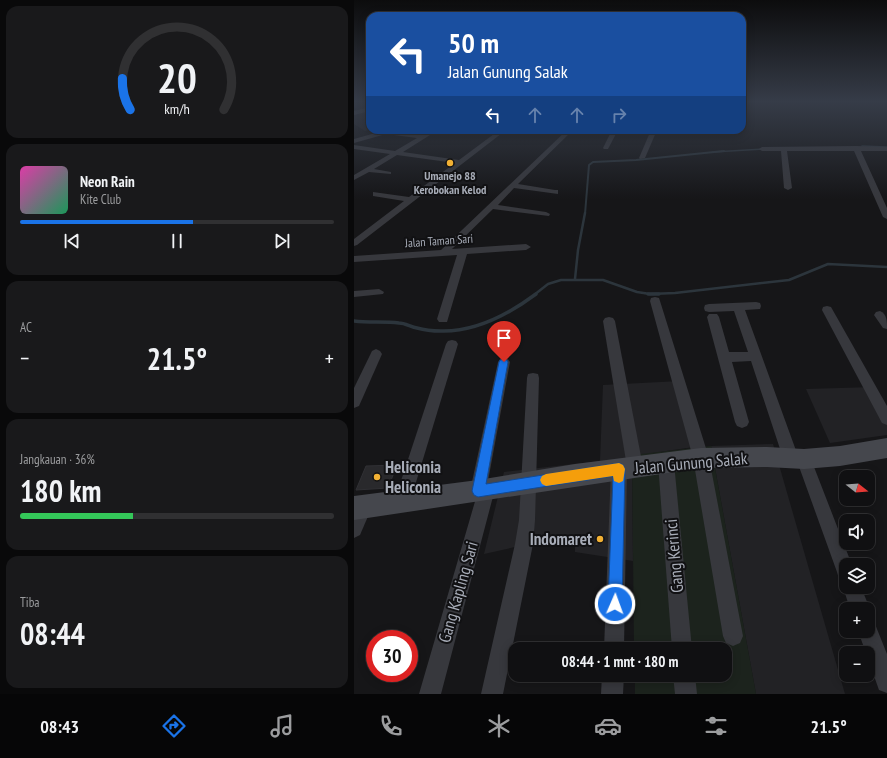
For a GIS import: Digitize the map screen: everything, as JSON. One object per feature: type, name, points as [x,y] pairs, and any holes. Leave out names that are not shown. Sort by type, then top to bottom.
[{"type":"street","points":[[354,141],[378,134]]},
{"type":"street","points":[[404,134],[424,137]]},
{"type":"street","points":[[354,178],[428,134]]},
{"type":"street","points":[[354,243],[498,134]]},
{"type":"street","points":[[442,253],[566,134]]},
{"type":"street","points":[[606,148],[613,134]]},
{"type":"street","points":[[642,158],[652,134]]},
{"type":"street","points":[[354,147],[461,162]]},
{"type":"street","points":[[856,148],[887,216]]},
{"type":"street","points":[[762,149],[887,149]]},
{"type":"street","points":[[784,149],[788,188]]},
{"type":"street","points":[[368,170],[389,173]]},
{"type":"street","points":[[513,186],[555,192]]},
{"type":"street","points":[[376,194],[411,200]]},
{"type":"street","points":[[492,206],[546,214]]},
{"type":"street","name":"Jalan Taman Sari","points":[[354,259],[526,247]]},
{"type":"street","points":[[443,319],[463,251]]},
{"type":"street","points":[[354,294],[379,292]]},
{"type":"street","points":[[655,301],[701,458],[733,636]]},
{"type":"street","points":[[742,422],[725,357],[711,312],[738,307],[756,306]]},
{"type":"street","points":[[738,307],[797,458],[840,558]]},
{"type":"street","points":[[827,310],[887,420]]},
{"type":"street","points":[[609,322],[627,468],[615,642]]},
{"type":"street","points":[[402,502],[452,344]]},
{"type":"street","points":[[354,402],[376,354]]},
{"type":"street","points":[[725,357],[756,356]]},
{"type":"street","name":"Gang Kapling Sari","points":[[430,694],[482,490],[504,362]]},
{"type":"street","points":[[492,694],[524,544],[529,483],[533,378]]},
{"type":"street","name":"Jalan Gunung Salak","points":[[359,508],[701,458],[797,458],[840,456],[887,448]]},
{"type":"street","name":"Gang Kerinci","points":[[666,463],[681,642]]},
{"type":"street","points":[[354,529],[359,508]]},
{"type":"street","points":[[871,638],[887,682]]},
{"type":"street","points":[[612,694],[613,682]]},
{"type":"street","points":[[685,682],[686,694]]},
{"type":"shaded area","points":[[680,381],[694,447],[632,456],[633,561],[575,552],[575,538],[542,541],[484,554],[504,472],[600,461],[603,385]]},
{"type":"shaded area","points":[[874,387],[887,407],[887,435],[830,443],[806,389]]},
{"type":"shaded area","points":[[773,444],[839,673],[839,682],[842,682],[845,694],[756,694],[711,446]]},
{"type":"shaded area","points":[[711,446],[756,694],[635,694],[635,682],[732,682],[732,642],[634,642],[632,455]]},
{"type":"building","name":"Heliconia Heliconia","points":[[397,465],[388,488],[356,490],[366,466]]},
{"type":"waterway","points":[[862,146],[887,147]]},
{"type":"waterway","points":[[716,152],[764,149]]},
{"type":"waterway","points":[[716,152],[724,151]]},
{"type":"waterway","points":[[585,214],[589,165],[593,162],[636,160],[716,152]]},
{"type":"waterway","points":[[575,279],[578,250],[585,213]]},
{"type":"waterway","points":[[650,294],[675,293],[789,280],[828,264],[887,267]]},
{"type":"waterway","points":[[534,295],[548,284],[561,280],[603,280],[637,292],[650,294]]},
{"type":"waterway","points":[[354,321],[393,322],[429,330],[454,331],[492,320],[515,308],[536,294]]},
{"type":"waterway","points":[[650,294],[659,294]]},
{"type":"slow traffic","points":[[546,480],[619,469],[619,477]]},
{"type":"place","name":"Umanejo 88 Kerobokan Kelod","points":[[450,163]]},
{"type":"place","name":"Heliconia Heliconia","points":[[377,477]]},
{"type":"place","name":"Indomaret","points":[[600,539]]},
{"type":"route","points":[[504,362],[478,491],[619,469],[615,604]]}]
